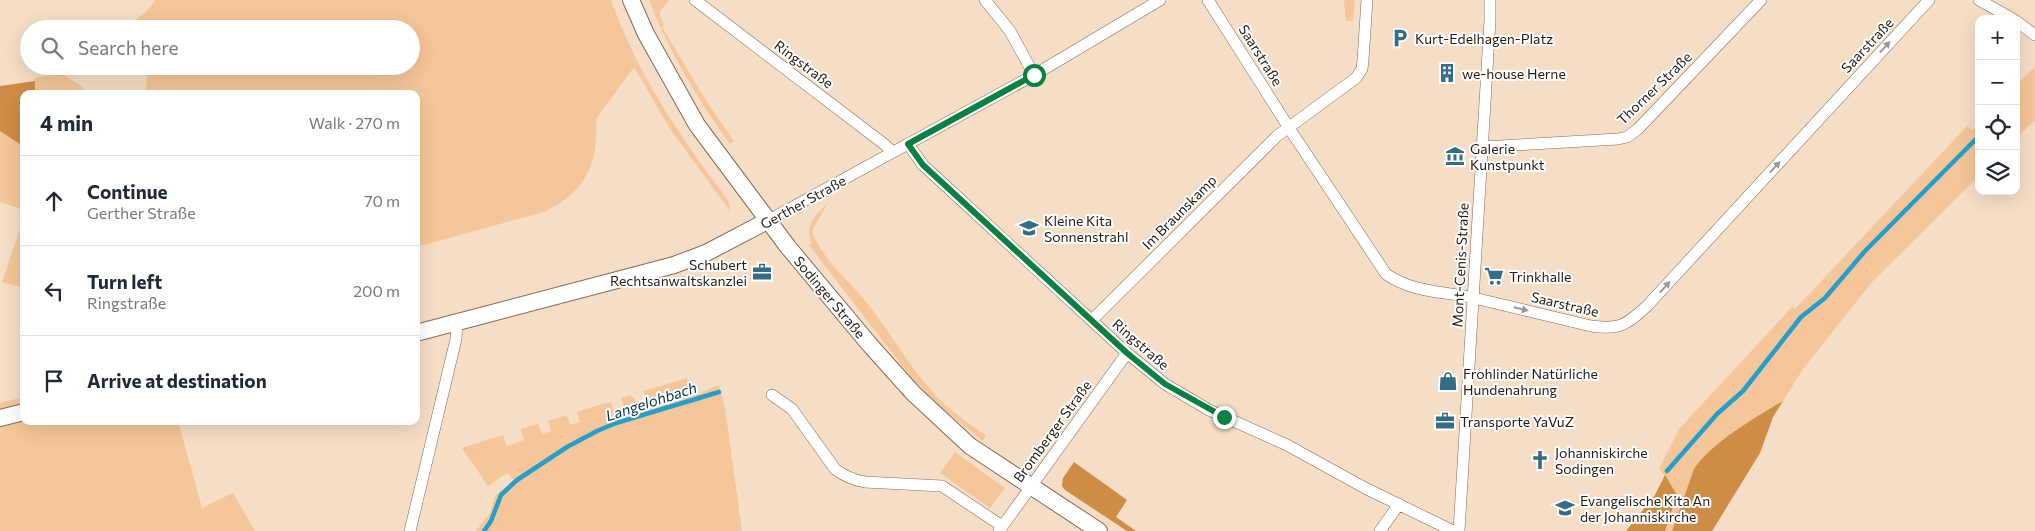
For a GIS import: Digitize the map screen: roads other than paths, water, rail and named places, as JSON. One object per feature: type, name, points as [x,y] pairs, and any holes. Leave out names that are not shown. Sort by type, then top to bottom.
[{"type":"main road","name":"Sodinger Straße","points":[[631,0],[646,34],[697,126],[808,271],[913,393],[970,446],[1099,531]]},
{"type":"main road","name":"Gerther Straße","points":[[420,332],[674,265],[706,253],[769,220]]},
{"type":"main road","points":[[0,418],[20,413]]},
{"type":"street","name":"Ringstraße","points":[[696,0],[893,152]]},
{"type":"street","points":[[985,0],[1010,31],[1034,75]]},
{"type":"street","name":"Gerther Straße","points":[[769,220],[1034,75],[1160,0]]},
{"type":"street","name":"Saarstraße","points":[[1208,0],[1289,128],[1386,274],[1399,283],[1416,289],[1473,298],[1591,326],[1612,328],[1626,324],[1647,306],[1929,0]]},
{"type":"street","name":"Im Braunskamp","points":[[1092,320],[1277,136],[1350,84],[1360,74],[1363,60],[1367,0]]},
{"type":"street","name":"Mont-Cenis-Straße","points":[[1459,531],[1490,0]]},
{"type":"street","name":"Thorner Straße","points":[[1482,147],[1606,140],[1627,137],[1654,112],[1761,0]]},
{"type":"street","points":[[1979,0],[2006,15]]},
{"type":"street","points":[[2020,24],[2035,35]]},
{"type":"street","name":"Ringstraße","points":[[908,144],[923,165],[1127,353],[1165,384],[1209,410],[1287,446],[1453,531]]},
{"type":"street","points":[[410,531],[456,339],[457,322]]},
{"type":"street","name":"Bromberger Straße","points":[[772,395],[792,409],[835,469],[843,474],[855,480],[865,482],[942,486],[1000,528],[1127,353]]},
{"type":"street","points":[[1380,531],[1399,504]]},
{"type":"waterway","points":[[1667,471],[1717,414],[1743,391],[1801,317],[1825,298],[1865,251],[1975,140]]},
{"type":"waterway","name":"Langelohbach","points":[[484,531],[491,521],[501,495],[517,480],[567,447],[616,423],[719,392]]},
{"type":"place","name":"Kurt-Edelhagen-Platz","points":[[1400,38]]},
{"type":"place","name":"we-house Herne","points":[[1447,73]]},
{"type":"place","name":"Galerie Kunstpunkt","points":[[1455,156]]},
{"type":"place","name":"Kleine Kita Sonnenstrahl","points":[[1029,228]]},
{"type":"place","name":"Schubert Rechtsanwaltskanzlei","points":[[762,272]]},
{"type":"place","name":"Trinkhalle","points":[[1494,276]]},
{"type":"place","name":"Frohlinder Natürliche Hundenahrung","points":[[1448,381]]},
{"type":"place","name":"Transporte YaVuZ","points":[[1445,421]]},
{"type":"place","name":"Johanniskirche Sodingen","points":[[1540,460]]},
{"type":"place","name":"Evangelische Kita An der Johanniskirche","points":[[1565,508]]}]
